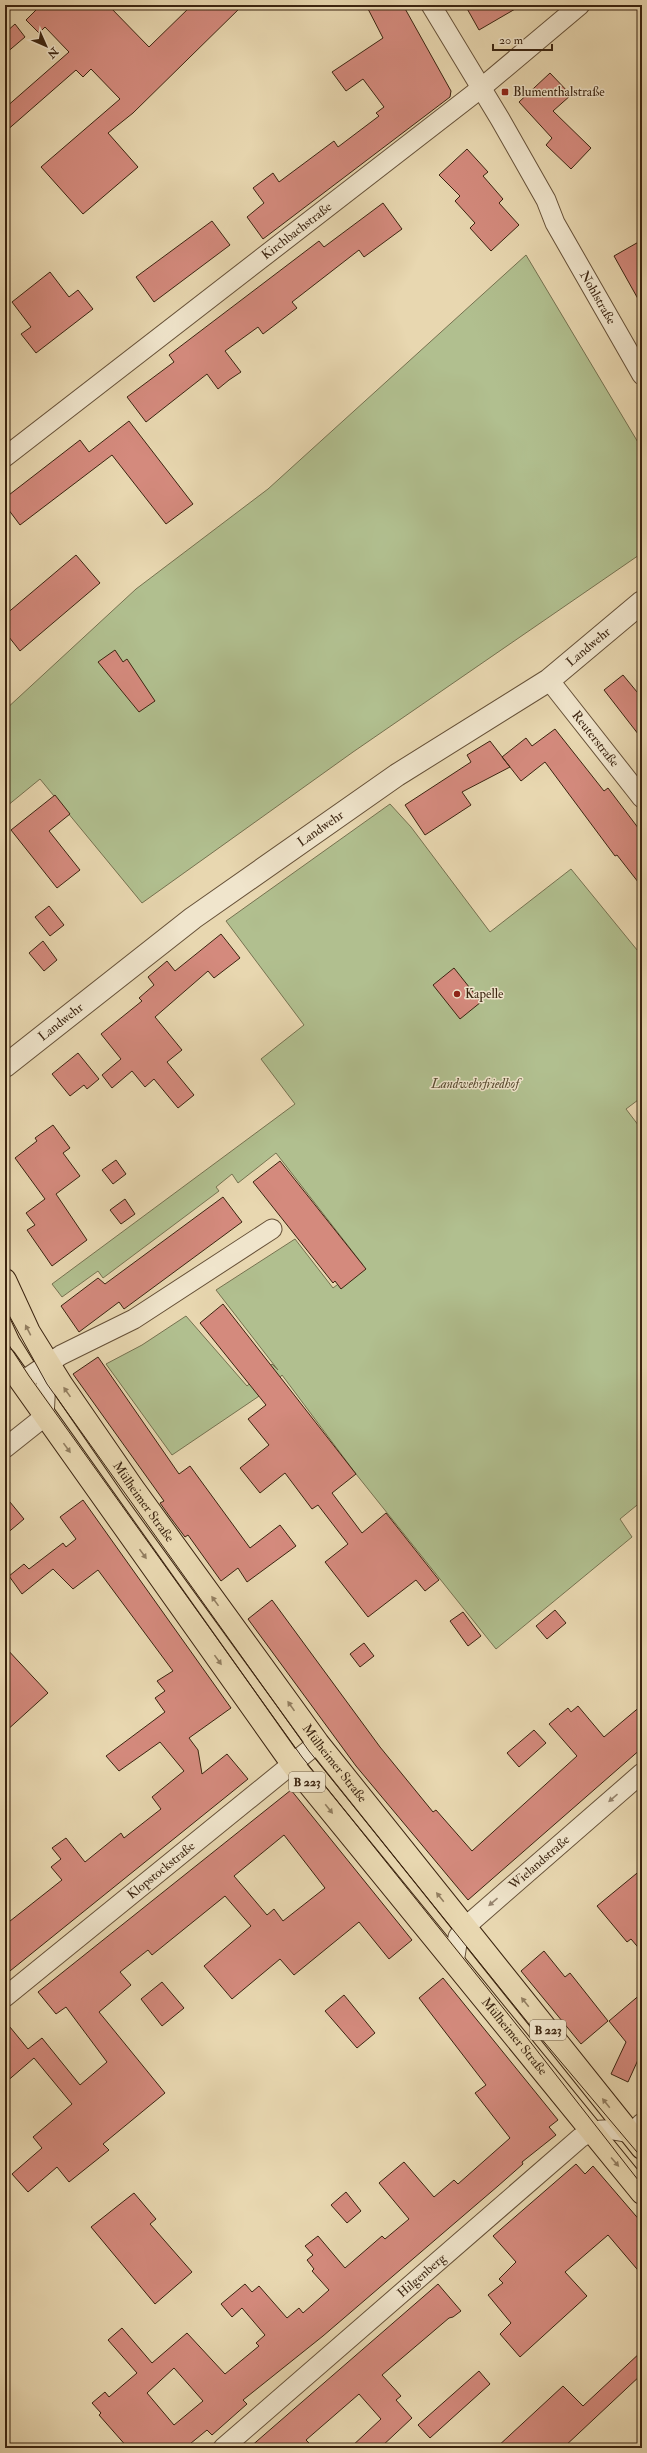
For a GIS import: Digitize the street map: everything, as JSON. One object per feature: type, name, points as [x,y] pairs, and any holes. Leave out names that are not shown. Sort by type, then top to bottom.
[{"type":"main road","name":"Mülheimer Straße","points":[[5,1280],[29,1332],[47,1363],[133,1488],[318,1743],[464,1928],[638,2135]]},
{"type":"main road","name":"Mülheimer Straße","points":[[5,1359],[44,1416],[293,1764],[642,2194]]},
{"type":"street","points":[[431,5],[480,89]]},
{"type":"street","name":"Kirchbachstraße","points":[[7,454],[480,89],[580,5]]},
{"type":"street","name":"Nohlstraße","points":[[480,89],[500,119],[546,200],[554,220],[642,375]]},
{"type":"street","name":"Landwehr","points":[[5,1066],[157,945],[276,857],[397,775],[549,680],[642,602]]},
{"type":"street","name":"Reuterstraße","points":[[549,680],[642,798]]},
{"type":"street","points":[[21,1382],[47,1363],[134,1319],[272,1229]]},
{"type":"street","points":[[5,1448],[44,1416],[47,1363]]},
{"type":"street","name":"Klopstockstraße","points":[[5,1997],[318,1743]]},
{"type":"street","name":"Wielandstraße","points":[[454,1963],[458,1937],[464,1928],[642,1773]]},
{"type":"street","points":[[591,2131],[619,2130],[638,2135]]},
{"type":"street","name":"Hilgenberg","points":[[223,2448],[567,2148],[591,2131]]},
{"type":"green space","points":[[526,255],[642,449],[642,553],[353,752],[142,903],[40,779],[7,806],[5,710],[136,589],[268,489]]},
{"type":"green space","name":"Landwehrfriedhof","points":[[390,804],[411,827],[490,932],[571,869],[642,956],[642,1097],[626,1109],[642,1130],[642,1501],[620,1519],[632,1537],[496,1649],[356,1474],[282,1375],[271,1388],[172,1455],[106,1364],[142,1345],[186,1316],[247,1386],[272,1364],[278,1370],[216,1290],[295,1239],[333,1288],[363,1265],[276,1153],[238,1183],[232,1174],[216,1187],[219,1191],[103,1278],[98,1271],[62,1297],[52,1284],[295,1104],[261,1059],[304,1025],[226,921]]},
{"type":"building","points":[[41,5],[108,5],[149,47],[192,5],[243,5],[133,113],[108,133],[138,167],[83,214],[41,167],[120,99],[91,69],[83,77],[76,70],[5,132],[5,108],[69,52],[45,27],[39,33],[26,20]]},
{"type":"building","points":[[366,5],[403,5],[451,91],[450,97],[263,239],[247,217],[264,203],[253,188],[273,173],[279,182],[334,141],[338,147],[379,116],[376,113],[384,107],[363,79],[346,91],[332,72],[383,38]]},
{"type":"building","points":[[465,5],[522,5],[479,30]]},
{"type":"building","points":[[15,24],[25,37],[5,54],[5,33]]},
{"type":"building","points":[[550,73],[571,95],[553,111],[591,148],[571,169],[546,145],[552,138],[519,102]]},
{"type":"building","points":[[467,149],[488,172],[483,176],[503,199],[499,203],[519,225],[491,251],[470,228],[475,223],[455,201],[460,196],[439,175]]},
{"type":"building","points":[[383,203],[402,229],[364,257],[359,250],[292,302],[297,308],[263,334],[258,327],[225,351],[241,372],[218,389],[207,374],[146,422],[127,397],[174,362],[169,355],[319,241],[324,247]]},
{"type":"building","points":[[212,221],[230,245],[154,302],[136,277]]},
{"type":"building","points":[[642,240],[642,306],[614,256]]},
{"type":"building","points":[[50,272],[69,297],[78,290],[93,309],[36,353],[21,334],[31,327],[12,302]]},
{"type":"building","points":[[129,421],[193,504],[166,524],[112,455],[20,525],[5,505],[5,498],[80,440],[89,452]]},
{"type":"building","points":[[76,555],[100,583],[20,651],[5,632],[5,615]]},
{"type":"building","points":[[115,650],[123,662],[127,659],[155,701],[139,712],[98,662]]},
{"type":"building","points":[[623,675],[642,698],[642,739],[604,690]]},
{"type":"building","points":[[555,729],[604,791],[608,788],[642,833],[642,887],[617,855],[615,856],[545,762],[521,781],[502,757],[526,738],[532,746]]},
{"type":"building","points":[[490,741],[510,767],[462,792],[471,805],[425,835],[405,805],[471,762],[467,755]]},
{"type":"building","points":[[55,795],[70,814],[49,831],[80,870],[57,888],[11,830]]},
{"type":"building","points":[[49,906],[64,925],[50,936],[35,917]]},
{"type":"building","points":[[221,934],[240,958],[214,978],[208,971],[155,1017],[182,1050],[167,1062],[194,1095],[178,1108],[154,1079],[145,1087],[132,1071],[112,1088],[102,1075],[121,1059],[101,1034],[142,1001],[139,998],[154,985],[148,977],[167,961],[175,971]]},
{"type":"building","points":[[43,941],[57,960],[44,971],[29,953]]},
{"type":"building","name":"Kapelle","points":[[454,968],[481,1002],[460,1019],[433,985]]},
{"type":"building","points":[[78,1053],[99,1079],[87,1089],[84,1085],[70,1096],[52,1074]]},
{"type":"building","points":[[53,1125],[70,1148],[63,1153],[80,1176],[56,1194],[87,1240],[52,1266],[27,1230],[35,1225],[26,1213],[45,1199],[15,1158],[37,1141],[35,1138]]},
{"type":"building","points":[[116,1160],[126,1174],[113,1184],[102,1170]]},
{"type":"building","points":[[280,1161],[366,1269],[341,1289],[335,1281],[333,1283],[253,1182]]},
{"type":"building","points":[[223,1197],[242,1222],[124,1309],[119,1302],[79,1332],[61,1306],[98,1278],[105,1284]]},
{"type":"building","points":[[125,1199],[135,1214],[121,1224],[110,1210]]},
{"type":"building","points":[[223,1304],[356,1474],[332,1493],[362,1533],[386,1513],[439,1580],[425,1591],[416,1580],[368,1617],[325,1562],[348,1544],[318,1505],[312,1509],[285,1473],[260,1493],[240,1468],[269,1445],[248,1419],[266,1405],[200,1323]]},
{"type":"building","points":[[98,1357],[179,1474],[190,1466],[250,1548],[280,1525],[296,1546],[247,1582],[238,1568],[221,1581],[188,1535],[185,1537],[170,1517],[160,1503],[164,1501],[73,1374]]},
{"type":"building","points":[[5,1496],[24,1519],[5,1535]]},
{"type":"building","points":[[83,1500],[231,1708],[189,1738],[198,1750],[202,1774],[227,1754],[248,1779],[5,1975],[5,1925],[62,1880],[51,1867],[61,1859],[52,1848],[66,1838],[85,1862],[121,1833],[124,1838],[161,1809],[152,1797],[184,1771],[160,1742],[119,1771],[106,1756],[165,1712],[155,1698],[165,1691],[157,1681],[173,1671],[98,1570],[73,1589],[53,1569],[22,1594],[9,1576],[24,1564],[29,1569],[63,1543],[66,1547],[76,1539],[60,1517]]},
{"type":"building","points":[[272,1600],[380,1747],[433,1812],[436,1810],[472,1851],[577,1756],[549,1724],[568,1708],[571,1712],[578,1706],[604,1737],[642,1705],[642,1748],[468,1900],[356,1766],[248,1619]]},
{"type":"building","points":[[555,1610],[566,1623],[547,1639],[536,1626]]},
{"type":"building","points":[[463,1612],[481,1636],[468,1646],[450,1621]]},
{"type":"building","points":[[364,1643],[374,1656],[360,1667],[350,1654]]},
{"type":"building","points":[[5,1647],[48,1693],[5,1732]]},
{"type":"building","points":[[534,1730],[546,1743],[519,1767],[507,1753]]},
{"type":"building","points":[[291,1790],[412,1940],[389,1959],[359,1922],[294,1975],[280,1959],[232,1999],[204,1966],[251,1926],[225,1896],[152,1955],[148,1950],[120,1972],[131,1985],[99,2012],[165,2093],[103,2144],[109,2150],[69,2182],[57,2167],[28,2192],[12,2174],[42,2148],[33,2137],[72,2104],[34,2058],[5,2083],[5,2021],[28,2049],[42,2038],[80,2085],[107,2062],[66,2007],[56,2014],[38,1992]],"holes":[[[284,1835],[325,1888],[283,1921],[274,1909],[267,1915],[234,1876]]]},
{"type":"building","points":[[642,1869],[642,1952],[631,1939],[627,1942],[597,1906]]},
{"type":"building","points":[[544,1951],[565,1977],[570,1973],[608,2021],[581,2044],[521,1971]]},
{"type":"building","points":[[443,1978],[558,2120],[549,2127],[556,2135],[522,2162],[523,2164],[498,2186],[323,2336],[243,2400],[247,2404],[212,2435],[207,2430],[185,2448],[128,2448],[99,2415],[101,2413],[92,2403],[105,2392],[109,2397],[137,2373],[108,2340],[122,2328],[152,2363],[187,2333],[225,2374],[259,2346],[256,2343],[265,2335],[242,2308],[232,2317],[221,2304],[245,2284],[252,2292],[259,2286],[287,2318],[299,2308],[303,2313],[329,2290],[312,2271],[314,2269],[307,2260],[313,2255],[305,2246],[318,2236],[345,2268],[382,2236],[385,2239],[409,2219],[379,2183],[404,2162],[434,2197],[454,2180],[458,2184],[510,2138],[475,2093],[486,2085],[419,1998]],"holes":[[[174,2368],[203,2401],[174,2425],[147,2393]]]},
{"type":"building","points":[[162,1982],[184,2008],[162,2026],[141,1999]]},
{"type":"building","points":[[642,1993],[642,2051],[628,2082],[611,2074],[626,2042],[609,2021]]},
{"type":"building","points":[[344,1995],[375,2033],[357,2048],[325,2011]]},
{"type":"building","points":[[576,2164],[585,2174],[593,2166],[642,2223],[642,2275],[608,2235],[565,2272],[587,2296],[520,2357],[500,2334],[511,2323],[488,2295],[503,2283],[499,2279],[516,2262],[493,2236]]},
{"type":"building","points":[[346,2192],[361,2211],[347,2223],[331,2205]]},
{"type":"building","points":[[134,2193],[156,2219],[150,2224],[192,2272],[155,2304],[91,2227]]},
{"type":"building","points":[[438,2284],[461,2311],[449,2318],[382,2375],[401,2396],[396,2400],[412,2418],[380,2448],[350,2448],[381,2419],[359,2394],[306,2440],[314,2448],[249,2448]]},
{"type":"building","points":[[642,2351],[642,2374],[563,2448],[496,2448],[563,2386],[583,2406]]},
{"type":"building","points":[[479,2371],[490,2384],[430,2438],[418,2425]]},
{"type":"tram line","points":[[5,1308],[47,1384],[309,1751],[529,2024],[642,2158]]},
{"type":"tram line","points":[[5,1339],[29,1376],[302,1757],[528,2039],[642,2185]]},
{"type":"place","name":"Blumenthalstraße","points":[[505,92]]},
{"type":"place","name":"Kapelle","points":[[457,994]]}]
